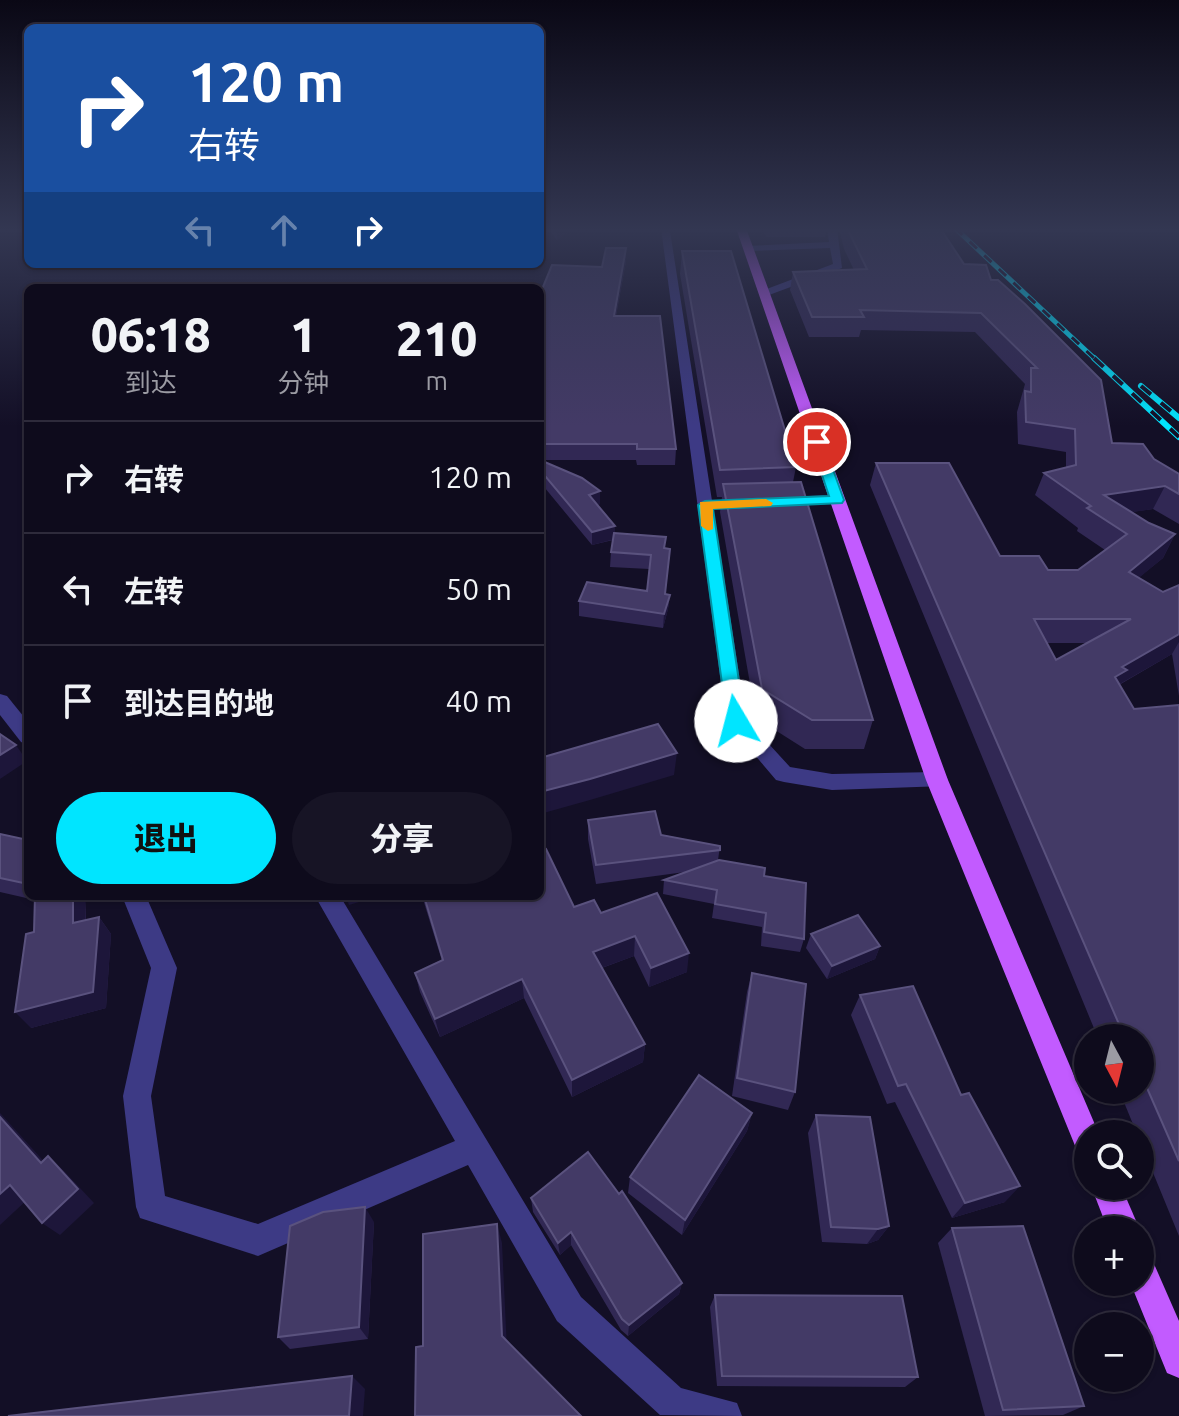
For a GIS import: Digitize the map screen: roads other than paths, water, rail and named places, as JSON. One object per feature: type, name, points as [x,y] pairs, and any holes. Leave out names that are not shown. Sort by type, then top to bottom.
[{"type":"main road","points":[[765,294],[937,780],[1078,1120]]},
{"type":"main road","points":[[1152,1296],[1179,1361]]},
{"type":"street","points":[[681,294],[712,505],[736,721],[784,774],[832,782],[937,780]]},
{"type":"street","points":[[764,503],[837,500]]},
{"type":"street","points":[[0,701],[24,732]]},
{"type":"street","points":[[136,900],[164,968],[137,1096],[151,1207],[258,1240],[474,1148]]},
{"type":"street","points":[[329,900],[569,1309],[672,1403],[724,1416]]},
{"type":"railway","points":[[1026,294],[1096,360]]},
{"type":"railway","points":[[1094,358],[1179,437]]},
{"type":"railway","points":[[1141,386],[1179,418]]}]
